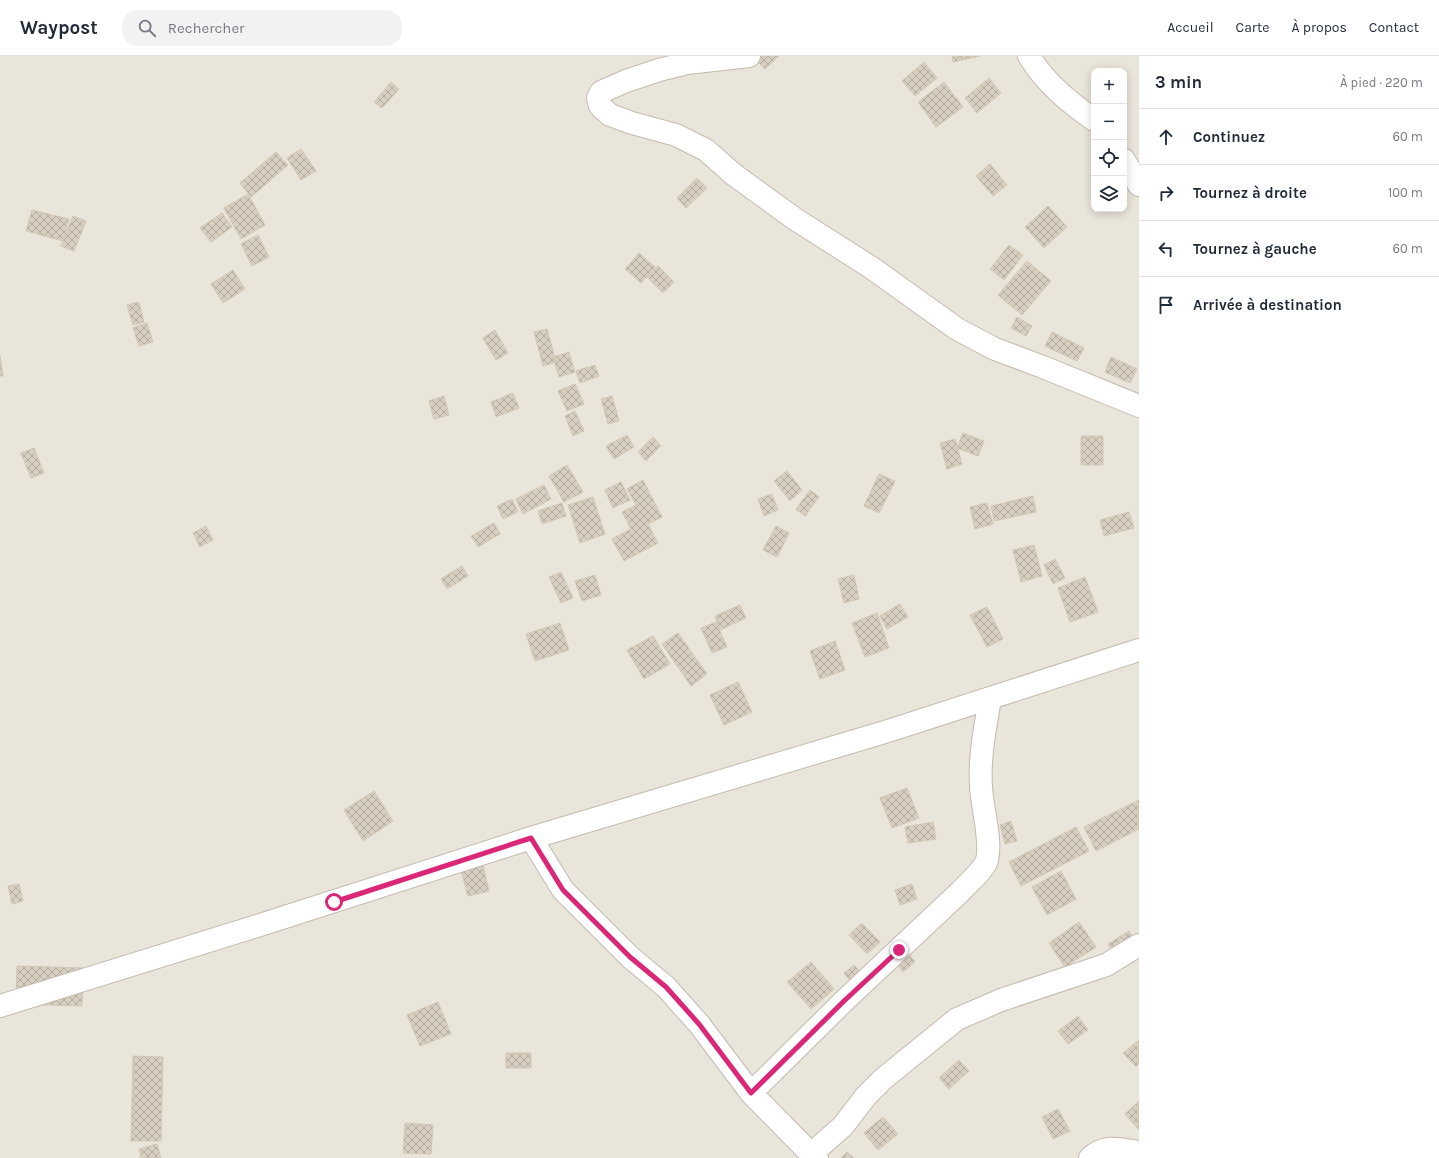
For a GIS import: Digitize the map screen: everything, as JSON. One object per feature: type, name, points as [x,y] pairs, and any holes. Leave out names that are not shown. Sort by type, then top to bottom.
[{"type":"street","points":[[749,56],[687,63],[659,70],[626,81],[601,92],[598,98],[600,106],[610,115],[632,123],[676,135],[706,150],[734,174],[795,219],[872,268],[957,329],[995,349],[1139,406]]},
{"type":"street","points":[[1029,56],[1049,83],[1091,118]]},
{"type":"street","points":[[1127,165],[1139,185]]},
{"type":"street","points":[[0,1006],[531,838],[888,731],[1139,650]]},
{"type":"street","points":[[751,1093],[844,1001],[961,891],[987,861],[988,844],[981,787],[983,744],[990,699]]},
{"type":"street","points":[[531,838],[563,890],[630,957],[666,987],[699,1024],[751,1093],[814,1156],[843,1126],[866,1096],[883,1079],[957,1019],[1001,1000],[1106,965],[1139,945]]},
{"type":"street","points":[[1090,1158],[1101,1150],[1111,1148],[1139,1152]]},
{"type":"shaded area","points":[[0,56],[1139,56],[1139,1158],[0,1158]]},
{"type":"building","points":[[757,56],[779,56],[765,69],[754,58]]},
{"type":"building","points":[[952,56],[980,56],[953,62]]},
{"type":"building","points":[[924,62],[937,78],[915,96],[902,81]]},
{"type":"building","points":[[989,78],[1001,93],[977,113],[965,98]]},
{"type":"building","points":[[391,82],[399,89],[382,108],[374,102]]},
{"type":"building","points":[[944,82],[963,107],[936,127],[918,102]]},
{"type":"building","points":[[301,149],[316,171],[301,180],[287,158]]},
{"type":"building","points":[[276,152],[288,165],[251,197],[240,183]]},
{"type":"building","points":[[990,164],[1007,185],[993,196],[976,176]]},
{"type":"building","points":[[697,178],[707,188],[686,208],[677,198]]},
{"type":"building","points":[[248,194],[265,225],[241,239],[224,208]]},
{"type":"building","points":[[1048,206],[1067,227],[1044,248],[1025,227]]},
{"type":"building","points":[[32,210],[69,219],[63,241],[26,231]]},
{"type":"building","points":[[222,213],[232,227],[211,242],[200,228]]},
{"type":"building","points":[[73,216],[86,221],[74,251],[61,246]]},
{"type":"building","points":[[258,235],[269,257],[252,266],[241,244]]},
{"type":"building","points":[[1009,245],[1023,255],[1004,280],[990,269]]},
{"type":"building","points":[[639,253],[655,267],[641,283],[625,269]]},
{"type":"building","points":[[1027,261],[1051,281],[1022,315],[998,295]]},
{"type":"building","points":[[658,266],[674,282],[663,293],[647,277]]},
{"type":"building","points":[[233,270],[245,289],[223,303],[211,284]]},
{"type":"building","points":[[139,302],[144,322],[133,325],[127,305]]},
{"type":"building","points":[[1017,317],[1032,326],[1026,336],[1011,328]]},
{"type":"building","points":[[147,323],[153,342],[139,346],[133,328]]},
{"type":"building","points":[[547,329],[556,362],[543,366],[534,332]]},
{"type":"building","points":[[495,330],[508,353],[496,360],[483,338]]},
{"type":"building","points":[[1052,332],[1084,348],[1077,361],[1045,346]]},
{"type":"building","points":[[569,352],[575,372],[559,377],[553,357]]},
{"type":"building","points":[[0,356],[3,376],[0,376]]},
{"type":"building","points":[[1111,357],[1137,369],[1130,383],[1105,372]]},
{"type":"building","points":[[595,365],[599,376],[580,383],[576,371]]},
{"type":"building","points":[[575,384],[584,404],[567,411],[558,391]]},
{"type":"building","points":[[513,393],[519,408],[496,417],[491,402]]},
{"type":"building","points":[[444,396],[449,415],[434,419],[429,401]]},
{"type":"building","points":[[612,396],[619,421],[608,424],[601,399]]},
{"type":"building","points":[[575,411],[584,431],[573,436],[565,416]]},
{"type":"building","points":[[963,433],[984,441],[978,456],[957,448]]},
{"type":"building","points":[[627,435],[634,447],[614,459],[606,446]]},
{"type":"building","points":[[1081,436],[1103,436],[1103,465],[1081,465]]},
{"type":"building","points":[[653,437],[661,446],[646,461],[638,452]]},
{"type":"building","points":[[955,439],[962,464],[947,469],[940,443]]},
{"type":"building","points":[[34,448],[44,473],[31,478],[21,453]]},
{"type":"building","points":[[567,465],[583,492],[564,502],[549,476]]},
{"type":"building","points":[[787,471],[802,490],[790,501],[774,481]]},
{"type":"building","points":[[879,474],[895,481],[879,513],[864,506]]},
{"type":"building","points":[[643,480],[662,517],[648,524],[658,543],[624,561],[612,539],[631,529],[622,512],[636,505],[627,489]]},
{"type":"building","points":[[621,482],[630,500],[613,508],[605,490]]},
{"type":"building","points":[[544,485],[551,499],[523,514],[516,499]]},
{"type":"building","points":[[810,490],[819,497],[805,516],[796,509]]},
{"type":"building","points":[[772,494],[778,510],[764,516],[758,499]]},
{"type":"building","points":[[1033,496],[1036,512],[994,521],[991,506]]},
{"type":"building","points":[[593,497],[605,534],[580,543],[568,505]]},
{"type":"building","points":[[512,499],[518,512],[503,519],[497,506]]},
{"type":"building","points":[[562,503],[566,516],[542,524],[538,511]]},
{"type":"building","points":[[987,503],[993,524],[975,529],[970,507]]},
{"type":"building","points":[[1129,512],[1134,528],[1104,536],[1100,520]]},
{"type":"building","points":[[494,523],[500,534],[478,547],[471,536]]},
{"type":"building","points":[[206,526],[213,540],[200,547],[193,533]]},
{"type":"building","points":[[776,526],[789,533],[777,557],[763,550]]},
{"type":"building","points":[[1034,545],[1042,576],[1021,582],[1013,550]]},
{"type":"building","points":[[1055,559],[1065,578],[1053,584],[1044,565]]},
{"type":"building","points":[[462,566],[468,576],[447,589],[441,579]]},
{"type":"building","points":[[561,572],[573,598],[561,603],[549,577]]},
{"type":"building","points":[[595,575],[601,595],[582,601],[575,581]]},
{"type":"building","points":[[854,575],[859,599],[844,603],[838,579]]},
{"type":"building","points":[[1085,577],[1098,612],[1070,622],[1058,588]]},
{"type":"building","points":[[900,604],[908,617],[887,629],[880,616]]},
{"type":"building","points":[[740,605],[746,618],[720,630],[715,616]]},
{"type":"building","points":[[987,607],[1003,639],[987,647],[970,615]]},
{"type":"building","points":[[877,613],[889,648],[865,657],[852,623]]},
{"type":"building","points":[[716,622],[727,647],[712,653],[701,628]]},
{"type":"building","points":[[560,623],[569,650],[535,661],[526,634]]},
{"type":"building","points":[[678,633],[707,674],[691,686],[662,644]]},
{"type":"building","points":[[653,636],[670,664],[644,679],[627,650]]},
{"type":"building","points":[[835,641],[845,670],[820,679],[810,651]]},
{"type":"building","points":[[738,682],[752,712],[724,725],[710,695]]},
{"type":"building","points":[[907,788],[919,818],[892,828],[880,798]]},
{"type":"building","points":[[374,791],[393,821],[363,841],[344,810]]},
{"type":"building","points":[[1139,800],[1139,829],[1096,851],[1084,827]]},
{"type":"building","points":[[1011,821],[1017,841],[1005,844],[1000,825]]},
{"type":"building","points":[[933,822],[936,839],[908,843],[905,827]]},
{"type":"building","points":[[1076,827],[1089,851],[1021,886],[1009,862]]},
{"type":"building","points":[[482,861],[489,891],[468,896],[460,867]]},
{"type":"building","points":[[1061,871],[1076,899],[1047,915],[1032,887]]},
{"type":"building","points":[[19,884],[23,901],[12,904],[8,886]]},
{"type":"building","points":[[912,884],[917,899],[900,905],[895,890]]},
{"type":"building","points":[[1079,922],[1096,947],[1065,967],[1049,943]]},
{"type":"building","points":[[862,923],[880,942],[867,954],[849,935]]},
{"type":"building","points":[[1129,931],[1139,949],[1139,958],[1123,968],[1108,944]]},
{"type":"building","points":[[908,953],[915,962],[903,972],[896,963]]},
{"type":"building","points":[[811,962],[834,989],[811,1009],[787,982]]},
{"type":"building","points":[[854,965],[862,974],[852,983],[844,973]]},
{"type":"building","points":[[17,966],[83,968],[82,1006],[16,1004]]},
{"type":"building","points":[[438,1002],[451,1034],[420,1046],[407,1015]]},
{"type":"building","points":[[1078,1016],[1088,1030],[1068,1044],[1058,1031]]},
{"type":"building","points":[[1139,1040],[1139,1064],[1136,1067],[1123,1053]]},
{"type":"building","points":[[506,1053],[531,1053],[531,1068],[506,1068]]},
{"type":"building","points":[[133,1056],[163,1057],[161,1141],[131,1141]]},
{"type":"building","points":[[959,1060],[969,1071],[949,1089],[939,1078]]},
{"type":"building","points":[[1139,1101],[1139,1130],[1125,1114]]},
{"type":"building","points":[[1058,1109],[1070,1131],[1053,1139],[1042,1117]]},
{"type":"building","points":[[883,1117],[898,1134],[878,1150],[864,1133]]},
{"type":"building","points":[[405,1123],[433,1125],[431,1154],[403,1153]]},
{"type":"building","points":[[157,1144],[161,1158],[141,1158],[139,1149]]},
{"type":"building","points":[[847,1152],[854,1158],[841,1158]]},
{"type":"route","points":[[334,902],[531,838],[563,890],[630,957],[666,987],[699,1024],[751,1093],[844,1001],[899,950]]}]
